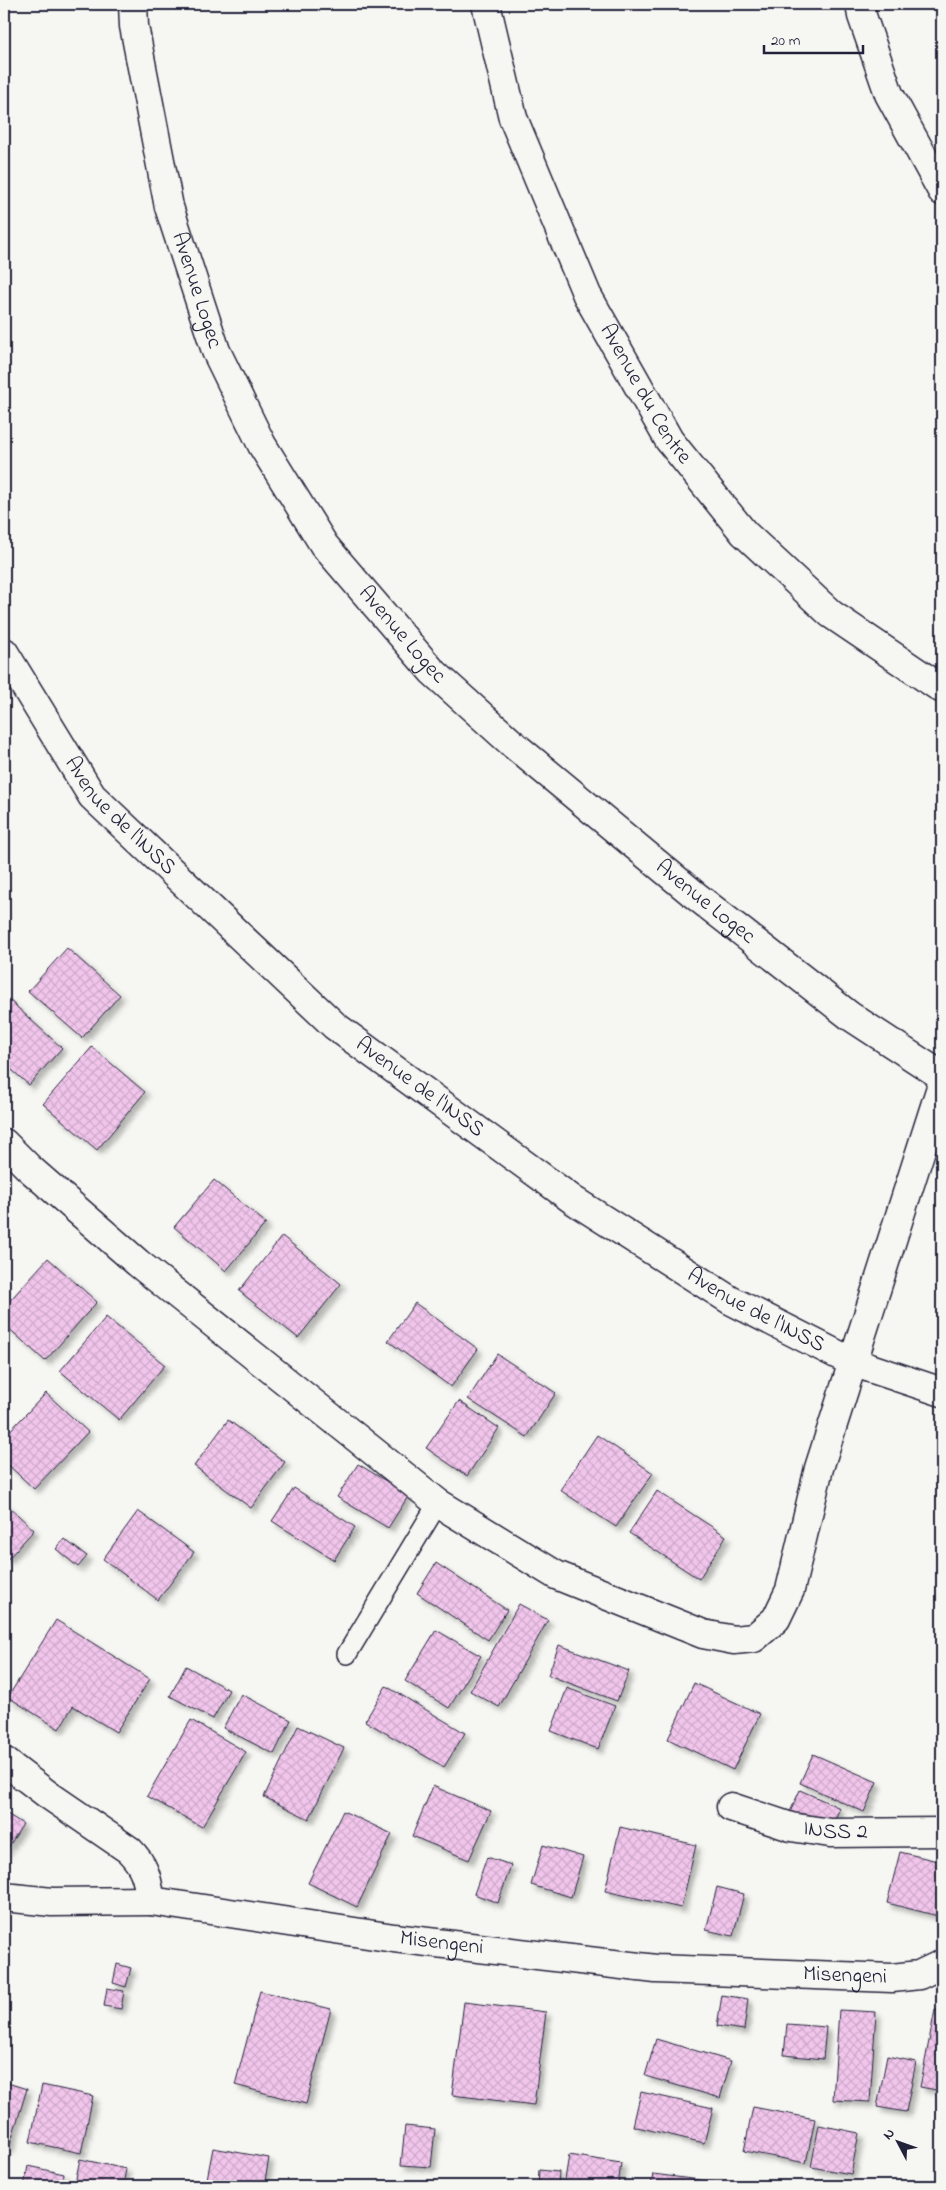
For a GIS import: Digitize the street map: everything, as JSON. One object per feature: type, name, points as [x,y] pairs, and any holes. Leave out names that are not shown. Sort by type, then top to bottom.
[{"type":"street","name":"Avenue Logec","points":[[133,4],[134,26],[169,207],[216,351],[262,445],[324,545],[432,671],[515,746],[696,896],[850,1016],[942,1076]]},
{"type":"street","name":"Avenue du Centre","points":[[486,4],[513,118],[587,295],[669,440],[744,533],[831,614],[942,689]]},
{"type":"street","points":[[860,4],[862,16],[889,94],[942,191]]},
{"type":"street","name":"Avenue de l'INSS","points":[[4,652],[92,796],[335,1026],[582,1206],[730,1300],[852,1362],[942,1392]]},
{"type":"street","points":[[4,1143],[29,1168],[138,1263],[438,1503],[556,1575],[703,1634],[734,1640],[754,1638],[776,1618],[790,1590],[819,1468],[942,1084]]},
{"type":"street","points":[[4,1761],[47,1794],[130,1850],[140,1861],[146,1873],[151,1901]]},
{"type":"street","name":"INSS 2","points":[[731,1807],[790,1827],[830,1833],[942,1832]]},
{"type":"street","name":"Misengeni","points":[[4,1897],[52,1902],[151,1901],[394,1938],[656,1969],[892,1978],[919,1975],[942,1964]]},
{"type":"lane","points":[[347,1654],[438,1503]]},
{"type":"building","points":[[67,948],[120,995],[82,1038],[28,991]]},
{"type":"building","points":[[7,998],[62,1048],[29,1085],[4,1063],[4,1002]]},
{"type":"building","points":[[92,1047],[145,1092],[97,1150],[43,1104]]},
{"type":"building","points":[[214,1180],[266,1223],[226,1271],[174,1227]]},
{"type":"building","points":[[282,1236],[341,1284],[298,1338],[239,1291]]},
{"type":"building","points":[[48,1258],[97,1302],[45,1361],[4,1324],[4,1307]]},
{"type":"building","points":[[415,1303],[478,1349],[451,1387],[388,1341]]},
{"type":"building","points":[[106,1317],[165,1365],[119,1420],[60,1371]]},
{"type":"building","points":[[497,1354],[556,1393],[527,1437],[468,1399]]},
{"type":"building","points":[[46,1393],[88,1432],[34,1489],[4,1461],[4,1437]]},
{"type":"building","points":[[459,1401],[499,1428],[467,1476],[426,1448]]},
{"type":"building","points":[[228,1420],[285,1462],[251,1508],[194,1466]]},
{"type":"building","points":[[597,1435],[653,1473],[616,1527],[560,1490]]},
{"type":"building","points":[[358,1464],[409,1495],[388,1528],[337,1497]]},
{"type":"building","points":[[294,1488],[355,1527],[334,1560],[272,1521]]},
{"type":"building","points":[[657,1491],[726,1536],[699,1579],[629,1533]]},
{"type":"building","points":[[4,1502],[34,1530],[7,1560],[4,1557]]},
{"type":"building","points":[[138,1511],[194,1552],[158,1600],[103,1559]]},
{"type":"building","points":[[64,1539],[87,1556],[78,1567],[56,1549]]},
{"type":"building","points":[[436,1563],[507,1610],[488,1640],[417,1593]]},
{"type":"building","points":[[519,1604],[548,1620],[499,1707],[470,1691]]},
{"type":"building","points":[[56,1620],[150,1679],[116,1732],[73,1706],[59,1729],[8,1697]]},
{"type":"building","points":[[436,1630],[481,1656],[449,1708],[405,1681]]},
{"type":"building","points":[[559,1645],[629,1671],[617,1701],[548,1675]]},
{"type":"building","points":[[186,1666],[229,1690],[213,1719],[170,1696]]},
{"type":"building","points":[[694,1683],[760,1714],[733,1770],[668,1739]]},
{"type":"building","points":[[386,1686],[465,1733],[444,1767],[365,1721]]},
{"type":"building","points":[[567,1688],[615,1706],[598,1749],[551,1731]]},
{"type":"building","points":[[241,1694],[291,1720],[274,1754],[223,1728]]},
{"type":"building","points":[[191,1720],[246,1752],[202,1827],[147,1796]]},
{"type":"building","points":[[298,1726],[344,1748],[309,1819],[264,1797]]},
{"type":"building","points":[[813,1754],[877,1782],[864,1812],[800,1783]]},
{"type":"building","points":[[433,1786],[491,1811],[469,1860],[412,1836]]},
{"type":"building","points":[[800,1790],[840,1808],[830,1830],[790,1812]]},
{"type":"building","points":[[343,1811],[392,1834],[357,1907],[308,1883]]},
{"type":"building","points":[[4,1812],[23,1824],[4,1854]]},
{"type":"building","points":[[620,1827],[696,1845],[681,1908],[605,1891]]},
{"type":"building","points":[[543,1845],[583,1857],[571,1897],[531,1885]]},
{"type":"building","points":[[900,1852],[942,1862],[942,1917],[887,1903]]},
{"type":"building","points":[[487,1857],[511,1865],[498,1903],[474,1894]]},
{"type":"building","points":[[717,1887],[744,1894],[733,1936],[706,1930]]},
{"type":"building","points":[[117,1964],[131,1968],[126,1987],[113,1983]]},
{"type":"building","points":[[107,1988],[124,1991],[121,2009],[104,2006]]},
{"type":"building","points":[[260,1991],[331,2009],[306,2104],[235,2085]]},
{"type":"building","points":[[722,1995],[748,1999],[744,2030],[717,2026]]},
{"type":"building","points":[[464,2002],[546,2012],[534,2105],[452,2095]]},
{"type":"building","points":[[839,2010],[876,2012],[870,2102],[833,2100]]},
{"type":"building","points":[[935,2010],[942,2011],[942,2091],[920,2087]]},
{"type":"building","points":[[787,2024],[826,2027],[823,2059],[784,2055]]},
{"type":"building","points":[[656,2039],[731,2061],[720,2098],[645,2076]]},
{"type":"building","points":[[887,2056],[916,2062],[906,2112],[877,2107]]},
{"type":"building","points":[[4,2082],[27,2089],[8,2150],[4,2148]]},
{"type":"building","points":[[42,2085],[93,2096],[81,2153],[30,2142]]},
{"type":"building","points":[[641,2092],[713,2108],[704,2143],[633,2126]]},
{"type":"building","points":[[753,2107],[815,2119],[806,2163],[744,2151]]},
{"type":"building","points":[[819,2125],[859,2133],[851,2174],[811,2167]]},
{"type":"building","points":[[405,2126],[435,2129],[431,2167],[401,2165]]},
{"type":"building","points":[[213,2148],[269,2158],[264,2186],[249,2186],[207,2179]]},
{"type":"building","points":[[569,2155],[621,2163],[618,2186],[564,2186]]},
{"type":"building","points":[[80,2159],[126,2169],[123,2186],[92,2186],[75,2183]]},
{"type":"building","points":[[28,2166],[64,2174],[61,2186],[24,2186]]},
{"type":"building","points":[[539,2170],[559,2172],[558,2186],[538,2186]]},
{"type":"building","points":[[653,2174],[715,2182],[714,2186],[651,2186]]}]
